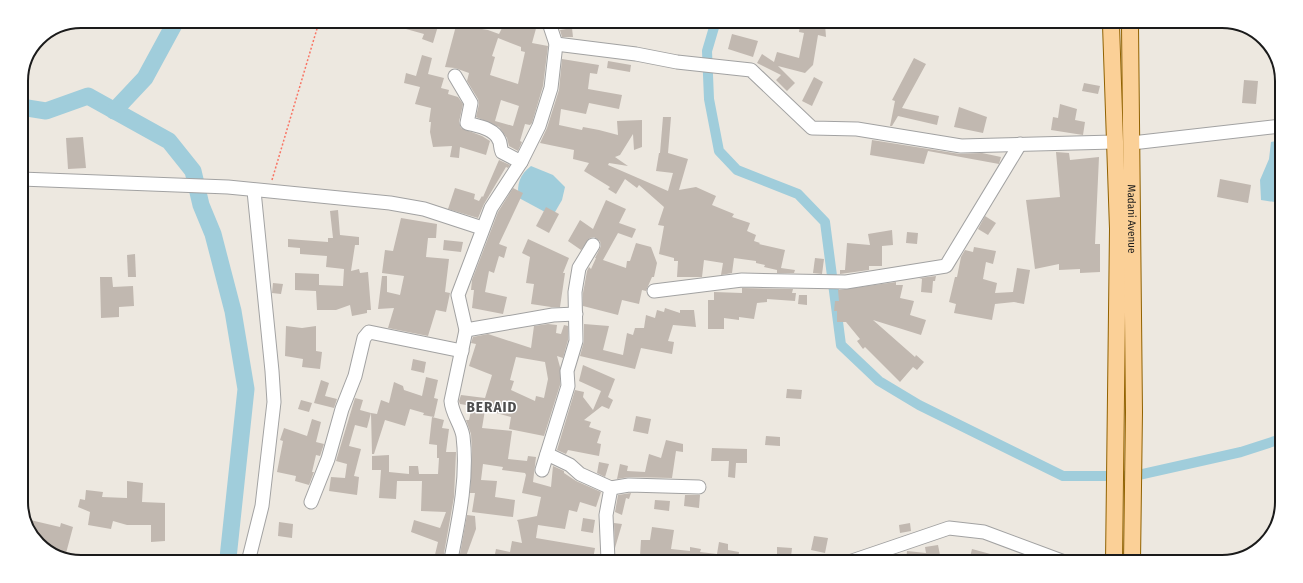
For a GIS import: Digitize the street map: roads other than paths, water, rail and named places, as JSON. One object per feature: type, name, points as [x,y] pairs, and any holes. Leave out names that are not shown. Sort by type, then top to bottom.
[{"type":"main road","points":[[1111,28],[1116,200],[1117,418],[1114,555]]},
{"type":"main road","name":"Madani Avenue","points":[[1130,28],[1134,412],[1132,555]]},
{"type":"main road","points":[[1116,200],[1132,199]]},
{"type":"street","points":[[452,555],[462,507],[464,460],[463,434],[452,408],[451,401],[466,330],[458,296],[482,228],[491,208],[521,162],[539,126],[551,88],[556,44],[551,28]]},
{"type":"street","points":[[556,44],[636,54],[678,62],[751,70],[812,128],[857,129],[961,146],[1114,142]]},
{"type":"street","points":[[454,76],[471,103],[467,123],[485,128],[494,133],[499,140],[502,152],[521,162]]},
{"type":"street","points":[[1132,143],[1275,127]]},
{"type":"street","points":[[654,291],[742,280],[846,282],[946,266],[1020,144]]},
{"type":"street","points":[[28,179],[228,187],[254,191],[390,203],[417,208],[482,228]]},
{"type":"street","points":[[250,555],[262,506],[274,402],[254,191]]},
{"type":"street","points":[[542,470],[568,386],[567,371],[576,341],[575,292],[579,268],[593,245]]},
{"type":"street","points":[[466,330],[553,315],[576,314]]},
{"type":"street","points":[[311,502],[328,459],[342,409],[355,376],[364,338],[369,332],[462,351]]},
{"type":"street","points":[[547,454],[570,465],[580,474],[611,488],[629,486],[699,487]]},
{"type":"street","points":[[608,555],[606,515],[611,488]]},
{"type":"street","points":[[867,555],[949,528],[984,532],[1046,555]]},
{"type":"water","points":[[1275,141],[1275,202],[1261,200],[1260,180],[1269,159],[1271,142]]},
{"type":"water","points":[[531,166],[553,175],[565,187],[562,200],[555,212],[545,212],[519,198],[518,189],[520,180],[527,169]]},
{"type":"waterway","points":[[114,111],[145,78],[172,28]]},
{"type":"waterway","points":[[714,28],[707,51],[709,99],[719,151],[737,170],[798,194],[825,222],[841,345],[879,381],[919,405],[1063,476],[1134,476],[1241,452],[1275,441]]},
{"type":"waterway","points":[[28,108],[46,111],[88,96],[169,141],[193,171],[201,205],[213,234],[233,311],[246,389],[228,555]]},
{"type":"district","name":"BERAID","points":[[492,407]]}]
